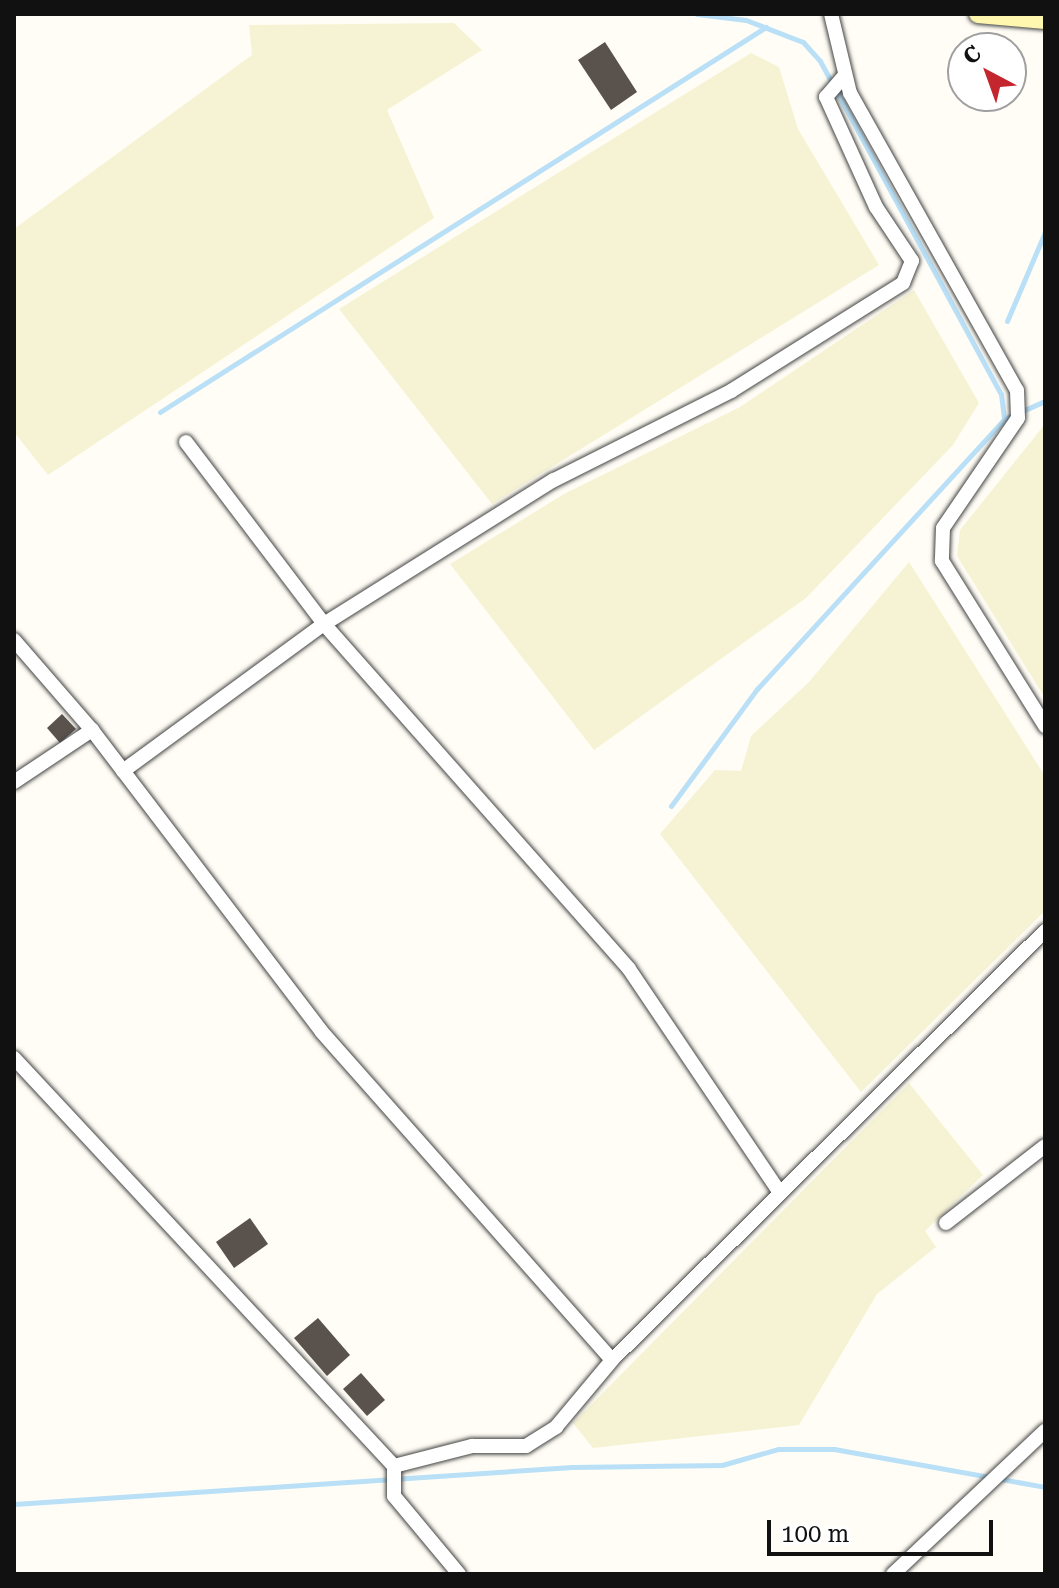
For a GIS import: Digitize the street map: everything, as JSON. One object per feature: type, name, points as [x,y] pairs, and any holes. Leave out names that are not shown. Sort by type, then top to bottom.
[{"type":"street","points":[[831,14],[844,76],[1017,390],[1018,418],[943,528],[942,561],[1045,726]]},
{"type":"street","points":[[978,14],[1045,20]]},
{"type":"street","points":[[123,771],[324,624],[554,480],[731,391],[903,283],[912,261],[876,207],[826,97],[844,76]]},
{"type":"street","points":[[186,442],[324,624],[629,969],[780,1193]]},
{"type":"street","points":[[14,640],[92,730],[321,1031],[612,1360]]},
{"type":"street","points":[[14,782],[92,730]]},
{"type":"street","points":[[394,1466],[472,1446],[526,1446],[556,1427],[612,1360],[1045,931]]},
{"type":"street","points":[[14,1058],[394,1466],[394,1496],[459,1574]]},
{"type":"street","points":[[946,1223],[1045,1146]]},
{"type":"street","points":[[893,1574],[1045,1431]]},
{"type":"shaded area","points":[[454,23],[482,50],[387,110],[434,218],[48,475],[14,432],[14,229],[252,55],[249,25]]},
{"type":"shaded area","points":[[751,53],[779,67],[798,129],[879,265],[492,504],[339,309]]},
{"type":"shaded area","points":[[914,290],[979,403],[953,445],[806,598],[594,750],[450,564],[564,494],[740,407]]},
{"type":"shaded area","points":[[1045,424],[1045,698],[957,556],[960,530]]},
{"type":"shaded area","points":[[909,562],[1045,776],[1045,911],[861,1092],[660,834],[715,770],[741,771],[751,736],[809,682]]},
{"type":"shaded area","points":[[909,1083],[983,1175],[925,1231],[936,1247],[877,1294],[799,1425],[593,1448],[573,1423]]},
{"type":"building","points":[[605,42],[637,92],[611,110],[578,60]]},
{"type":"building","points":[[62,714],[76,729],[60,743],[47,728]]},
{"type":"building","points":[[250,1218],[268,1244],[234,1268],[216,1242]]},
{"type":"building","points":[[318,1318],[350,1355],[327,1376],[294,1338]]},
{"type":"building","points":[[361,1373],[385,1400],[367,1416],[343,1389]]},
{"type":"waterway","points":[[697,14],[746,20],[803,42],[820,61],[1001,394],[1004,419]]},
{"type":"waterway","points":[[160,412],[766,27]]},
{"type":"waterway","points":[[1007,321],[1045,232]]},
{"type":"waterway","points":[[671,806],[757,689],[1004,419],[1045,401]]},
{"type":"waterway","points":[[14,1504],[572,1467],[722,1465],[778,1449],[834,1449],[1045,1487]]}]
